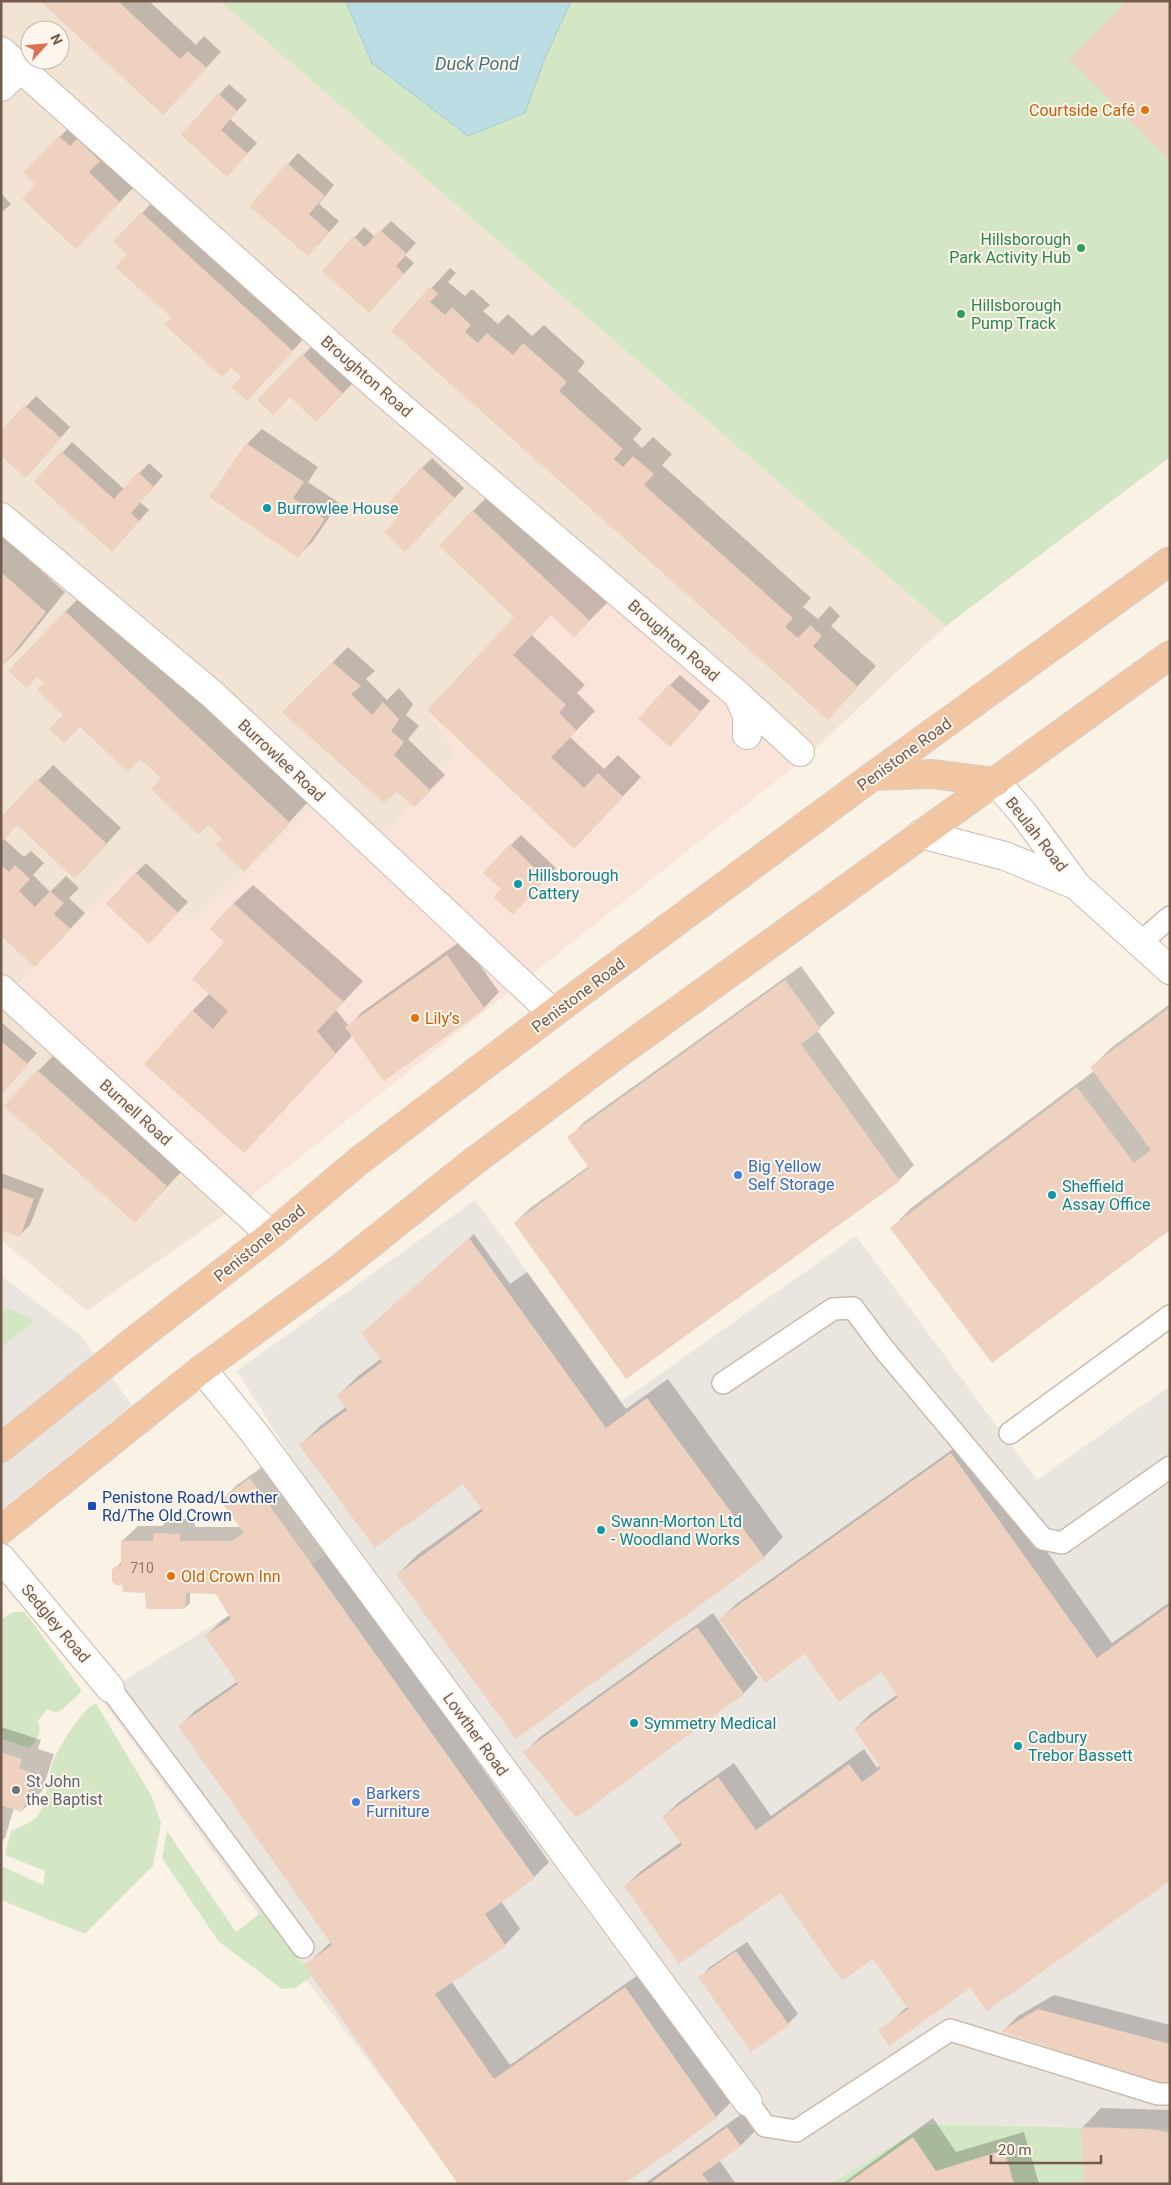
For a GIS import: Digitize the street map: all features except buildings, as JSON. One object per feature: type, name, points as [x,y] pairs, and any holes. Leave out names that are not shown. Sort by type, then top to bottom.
[{"type":"highway","name":"Penistone Road","points":[[1,1448],[139,1337],[271,1235],[360,1160],[553,1013],[873,776],[1170,561]]},
{"type":"highway","points":[[1,1530],[202,1369],[339,1269],[479,1158],[619,1053],[1170,655]]},
{"type":"highway","points":[[873,776],[932,774],[996,782]]},
{"type":"street","name":"Broughton Road","points":[[7,69],[738,695],[800,752]]},
{"type":"street","name":"Burrowlee Road","points":[[1,517],[212,694],[553,1013]]},
{"type":"street","name":"Broughton Road","points":[[738,695],[747,715],[746,735]]},
{"type":"street","name":"Beulah Road","points":[[996,782],[1023,813],[1077,886],[1170,970]]},
{"type":"street","name":"Beulah Road","points":[[921,834],[1005,856],[1077,886]]},
{"type":"street","name":"Burnell Road","points":[[1,989],[271,1235]]},
{"type":"street","name":"Lowther Road","points":[[202,1369],[255,1434],[748,2102]]},
{"type":"street","name":"Sedgley Road","points":[[1,1558],[110,1688]]},
{"type":"lane","points":[[1141,942],[1170,917]]},
{"type":"lane","points":[[723,1383],[833,1309],[853,1308],[883,1348],[1043,1538],[1062,1543],[1170,1467]]},
{"type":"lane","points":[[1010,1434],[1170,1316]]},
{"type":"lane","points":[[110,1688],[303,1947]]},
{"type":"lane","points":[[748,2102],[765,2126],[796,2131],[950,2030],[1158,2094],[1170,2094]]},
{"type":"shaded area","points":[[1,1],[219,1],[946,626],[804,759],[456,753],[369,853],[317,802],[193,924],[131,867],[15,988],[250,1197],[87,1311],[1,1240]]},
{"type":"shaded area","points":[[577,551],[804,759],[250,1197],[15,988],[131,867],[193,924],[317,802],[369,853],[456,753],[427,710]]},
{"type":"shaded area","points":[[475,1200],[622,1401],[856,1236],[1037,1480],[1170,1386],[1170,2129],[928,2124],[830,2184],[462,2184],[299,1970],[99,1696],[345,1543],[237,1371]]},
{"type":"shaded area","points":[[1,1276],[80,1335],[132,1405],[1,1510]]},
{"type":"green space","points":[[219,1],[1170,1],[1170,457],[946,626]]},
{"type":"green space","points":[[6,1308],[34,1319],[29,1327],[1,1346],[1,1311]]},
{"type":"green space","points":[[13,1612],[25,1612],[82,1691],[63,1709],[55,1713],[47,1709],[38,1721],[40,1729],[38,1736],[30,1748],[1,1739],[1,1619]]},
{"type":"green space","points":[[96,1703],[152,1797],[161,1823],[153,1866],[85,1934],[1,1900],[1,1866],[43,1885],[45,1871],[5,1855],[11,1831],[35,1818],[40,1812],[57,1753],[84,1712]]},
{"type":"green space","points":[[167,1831],[236,1932],[263,1911],[312,1976],[295,1988],[282,1989],[219,1942],[162,1858]]},
{"type":"green space","points":[[928,2124],[1149,2129],[1170,2133],[1170,2184],[830,2184]]},
{"type":"water","name":"Duck Pond","points":[[346,1],[571,1],[543,63],[525,113],[468,136],[372,63]]},
{"type":"place","name":"Courtside Café","points":[[1145,110]]},
{"type":"place","name":"Hillsborough Park Activity Hub","points":[[1081,248]]},
{"type":"place","name":"Hillsborough Pump Track","points":[[961,314]]},
{"type":"place","name":"Burrowlee House","points":[[267,508]]},
{"type":"place","name":"Hillsborough Cattery","points":[[518,884]]},
{"type":"place","name":"Lily’s","points":[[415,1018]]},
{"type":"place","name":"Big Yellow Self Storage","points":[[738,1175]]},
{"type":"place","name":"Sheffield Assay Office","points":[[1052,1195]]},
{"type":"place","name":"Penistone Road/Lowther Rd/The Old Crown","points":[[92,1506]]},
{"type":"place","name":"Swann-Morton Ltd - Woodland Works","points":[[601,1530]]},
{"type":"place","name":"Old Crown Inn","points":[[171,1576]]},
{"type":"place","name":"Symmetry Medical","points":[[634,1723]]},
{"type":"place","name":"Cadbury Trebor Bassett","points":[[1018,1746]]},
{"type":"place","name":"St John the Baptist","points":[[16,1790]]},
{"type":"place","name":"Barkers Furniture","points":[[356,1802]]}]
